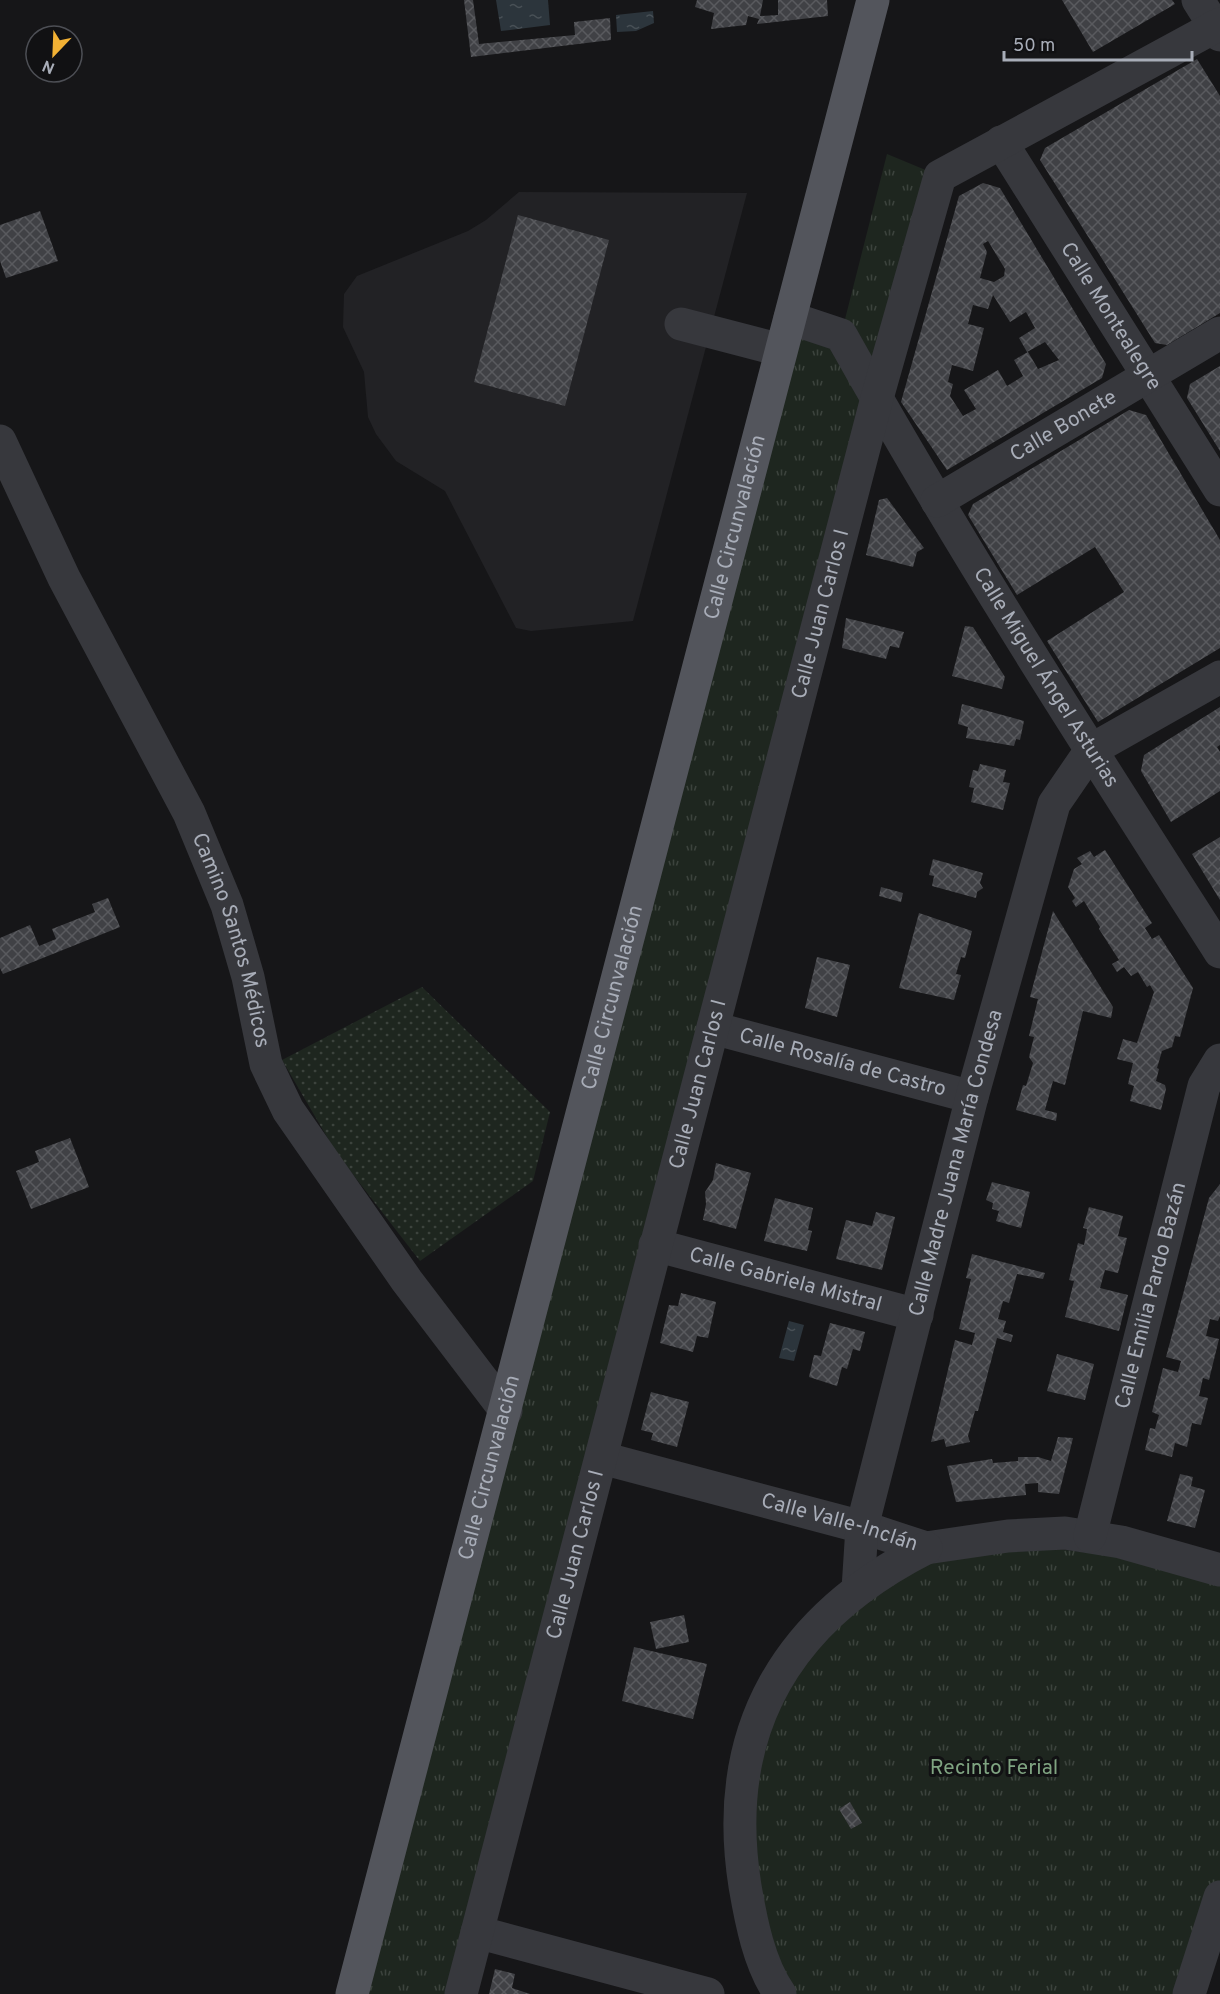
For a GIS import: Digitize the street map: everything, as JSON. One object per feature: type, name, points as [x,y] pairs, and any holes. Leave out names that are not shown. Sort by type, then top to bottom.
[{"type":"main road","name":"Calle Circunvalación","points":[[352,1994],[873,0]]},
{"type":"street","points":[[1001,142],[1092,96],[1213,21]]},
{"type":"street","name":"Calle Juan Carlos I","points":[[461,1994],[877,398],[940,176],[1001,142]]},
{"type":"street","name":"Calle Montealegre","points":[[1001,142],[1220,490]]},
{"type":"street","name":"Calle Miguel Ángel Asturias","points":[[790,318],[841,335],[937,501],[1091,750],[1220,952]]},
{"type":"street","points":[[681,324],[782,350]]},
{"type":"street","name":"Calle Bonete","points":[[937,501],[1220,333]]},
{"type":"street","name":"Camino Santos Médicos","points":[[0,441],[64,578],[189,813],[227,905],[249,977],[266,1064],[288,1110],[407,1281],[506,1411]]},
{"type":"street","points":[[1091,750],[1220,677]]},
{"type":"street","name":"Calle Madre Juana María Condesa","points":[[858,1589],[862,1527],[972,1097],[1054,804],[1091,750]]},
{"type":"street","name":"Calle Rosalía de Castro","points":[[713,1028],[972,1097]]},
{"type":"street","name":"Calle Emilia Pardo Bazán","points":[[1090,1536],[1204,1086],[1220,1060]]},
{"type":"street","name":"Calle Gabriela Mistral","points":[[655,1245],[917,1315]]},
{"type":"street","name":"Calle Valle-Inclán","points":[[602,1458],[862,1527],[926,1548],[1033,1534],[1090,1536],[1220,1570]]},
{"type":"street","points":[[780,1994],[761,1952],[747,1898],[739,1835],[741,1788],[751,1737],[786,1664],[837,1605],[896,1563],[926,1548]]},
{"type":"street","points":[[1189,1994],[1220,1897]]},
{"type":"street","points":[[477,1932],[708,1994]]},
{"type":"street","points":[[751,1994],[761,1952]]},
{"type":"shaded area","points":[[519,192],[747,193],[633,621],[531,631],[516,628],[445,491],[396,461],[376,434],[368,417],[364,372],[343,327],[344,294],[357,276],[468,231],[486,220]]},
{"type":"green space","points":[[887,154],[940,176],[461,1994],[352,1994],[790,318],[841,335]]},
{"type":"green space","points":[[422,987],[550,1112],[533,1181],[420,1261],[337,1154],[282,1060]]},
{"type":"green space","name":"Recinto Ferial","points":[[981,1539],[1220,1570],[1220,1897],[1189,1994],[780,1994],[776,1989],[744,1767],[837,1605]]},
{"type":"water","points":[[496,0],[548,0],[550,25],[501,31]]},
{"type":"water","points":[[653,11],[654,23],[636,31],[617,32],[616,15]]},
{"type":"water","points":[[789,1321],[804,1325],[794,1361],[779,1358]]},
{"type":"building","points":[[464,0],[473,0],[479,44],[575,35],[574,22],[610,18],[611,40],[471,57]]},
{"type":"building","points":[[697,0],[763,0],[760,16],[778,15],[778,0],[827,0],[828,16],[757,24],[759,19],[748,16],[746,25],[711,29],[714,13],[695,7]]},
{"type":"building","points":[[1062,0],[1172,0],[1175,4],[1093,52]]},
{"type":"building","points":[[1197,59],[1220,96],[1220,313],[1167,345],[1155,343],[1040,160],[1045,148]]},
{"type":"building","points":[[983,183],[1000,188],[1106,364],[1102,378],[947,470],[901,402],[959,196]],"holes":[[[988,241],[1005,269],[1004,276],[994,282],[980,278],[987,252],[983,244]],[[993,295],[1010,322],[1026,312],[1035,328],[1019,338],[1027,352],[1045,342],[1059,360],[1038,369],[1028,352],[1014,360],[1023,376],[1007,386],[998,370],[964,390],[976,409],[963,416],[950,396],[953,384],[948,382],[952,365],[973,371],[984,328],[968,324],[973,305],[988,309]]]},
{"type":"building","points":[[40,211],[58,261],[6,278],[0,261],[0,225]]},
{"type":"building","points":[[518,215],[609,240],[565,406],[474,382]]},
{"type":"building","points":[[1220,366],[1220,451],[1187,398],[1190,384]]},
{"type":"building","points":[[1129,410],[1146,415],[1220,540],[1220,648],[1098,722],[1047,641],[1124,592],[1095,547],[1017,595],[968,515],[973,504]]},
{"type":"building","points":[[887,498],[924,548],[917,552],[913,567],[866,555],[879,500]]},
{"type":"building","points":[[846,618],[904,632],[899,648],[890,646],[886,659],[842,648]]},
{"type":"building","points":[[965,626],[973,627],[1005,677],[1002,689],[952,676]]},
{"type":"building","points":[[962,704],[1024,721],[1020,740],[1016,739],[1014,746],[966,738],[968,727],[958,724]]},
{"type":"building","points":[[1220,707],[1220,745],[1217,747],[1220,752],[1220,791],[1171,822],[1141,771],[1144,755]]},
{"type":"building","points":[[980,764],[1006,770],[1003,782],[1010,783],[1003,810],[971,802],[974,788],[969,787],[973,770],[978,771]]},
{"type":"building","points":[[1220,837],[1220,900],[1192,854]]},
{"type":"building","points":[[1105,850],[1152,923],[1145,928],[1152,939],[1159,935],[1193,988],[1180,1037],[1175,1036],[1172,1047],[1162,1051],[1157,1068],[1159,1069],[1156,1081],[1165,1085],[1166,1089],[1161,1110],[1130,1101],[1134,1086],[1128,1084],[1133,1063],[1117,1059],[1123,1039],[1137,1043],[1154,992],[1150,985],[1147,987],[1138,972],[1131,976],[1124,967],[1117,972],[1112,964],[1119,960],[1099,929],[1100,927],[1084,901],[1076,907],[1072,901],[1075,898],[1068,887],[1074,869],[1082,864],[1077,858],[1090,851],[1094,857]]},
{"type":"building","points":[[933,859],[983,873],[980,883],[983,888],[977,892],[976,898],[932,886],[934,876],[929,875]]},
{"type":"building","points":[[881,887],[903,893],[901,902],[879,896]]},
{"type":"building","points":[[108,898],[120,927],[3,974],[0,968],[0,938],[30,925],[39,946],[56,939],[52,929],[95,912],[92,904]]},
{"type":"building","points":[[1053,911],[1113,1007],[1111,1018],[1083,1011],[1065,1085],[1053,1081],[1045,1110],[1057,1113],[1056,1121],[1016,1110],[1023,1085],[1026,1086],[1033,1063],[1029,1057],[1034,1037],[1029,1036],[1038,999],[1030,997]]},
{"type":"building","points":[[919,913],[972,931],[965,958],[961,957],[956,974],[961,975],[954,1000],[899,988]]},
{"type":"building","points":[[817,957],[850,965],[837,1017],[805,1008]]},
{"type":"building","points":[[70,1138],[89,1187],[31,1209],[16,1171],[39,1162],[35,1151]]},
{"type":"building","points":[[716,1163],[751,1173],[736,1229],[703,1220],[706,1204],[705,1192],[713,1180]]},
{"type":"building","points":[[992,1182],[1030,1192],[1021,1228],[996,1221],[999,1211],[992,1209],[993,1203],[986,1200]]},
{"type":"building","points":[[1220,1184],[1220,1316],[1218,1321],[1210,1319],[1206,1336],[1219,1339],[1209,1380],[1203,1378],[1199,1396],[1208,1398],[1201,1425],[1192,1423],[1187,1447],[1175,1443],[1172,1457],[1145,1450],[1150,1428],[1155,1429],[1159,1415],[1152,1412],[1163,1368],[1178,1372],[1181,1361],[1166,1357],[1209,1198]]},
{"type":"building","points":[[775,1198],[813,1208],[808,1230],[812,1231],[807,1251],[764,1241]]},
{"type":"building","points":[[1089,1207],[1123,1216],[1118,1236],[1127,1238],[1118,1273],[1105,1270],[1100,1288],[1128,1295],[1119,1331],[1065,1317],[1074,1281],[1069,1280],[1078,1243],[1084,1245],[1087,1229],[1083,1228]]},
{"type":"building","points":[[876,1212],[895,1217],[882,1270],[836,1259],[846,1220],[872,1226]]},
{"type":"building","points":[[972,1254],[1045,1273],[1043,1279],[1017,1274],[1009,1303],[1003,1301],[998,1319],[1006,1321],[1003,1332],[1013,1335],[1011,1342],[997,1338],[978,1411],[975,1411],[968,1436],[970,1442],[946,1447],[944,1439],[931,1442],[955,1340],[972,1345],[975,1333],[959,1329],[971,1279],[966,1278]]},
{"type":"building","points":[[681,1293],[716,1302],[708,1338],[697,1336],[693,1352],[660,1343],[669,1305],[678,1306]]},
{"type":"building","points":[[830,1323],[865,1332],[860,1351],[853,1349],[847,1369],[842,1367],[837,1386],[809,1377],[814,1355],[821,1356]]},
{"type":"building","points":[[1057,1354],[1094,1364],[1085,1400],[1047,1391]]},
{"type":"building","points":[[651,1392],[689,1402],[677,1447],[651,1440],[653,1433],[641,1430]]},
{"type":"building","points":[[1058,1437],[1073,1438],[1059,1494],[1038,1492],[1038,1483],[1025,1484],[1026,1495],[956,1502],[947,1466],[992,1459],[993,1463],[1018,1461],[1018,1457],[1038,1457],[1051,1461]]},
{"type":"building","points":[[1180,1474],[1193,1477],[1191,1486],[1205,1490],[1195,1528],[1167,1521]]},
{"type":"building","points":[[684,1615],[689,1642],[656,1649],[650,1622]]},
{"type":"building","points":[[634,1647],[707,1664],[693,1719],[622,1701]]},
{"type":"building","points":[[850,1802],[862,1823],[851,1829],[839,1809]]},
{"type":"building","points":[[495,1969],[515,1974],[512,1988],[530,1994],[489,1994]]}]
